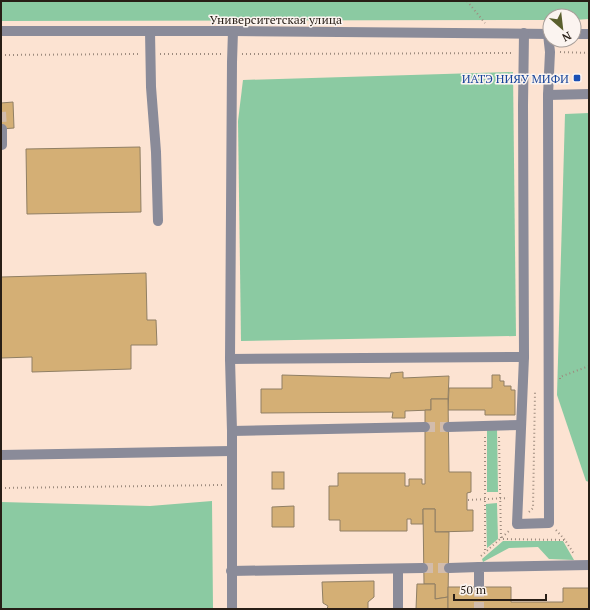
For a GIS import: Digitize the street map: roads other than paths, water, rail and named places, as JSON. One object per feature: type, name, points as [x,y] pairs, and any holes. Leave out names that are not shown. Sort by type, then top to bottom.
[{"type":"street","name":"Университетская улица","points":[[1,31],[542,34]]},
{"type":"street","points":[[150,31],[151,87],[156,152],[158,221]]},
{"type":"street","points":[[232,609],[232,431],[230,359],[233,31]]},
{"type":"street","points":[[524,33],[524,357],[517,524],[549,524],[548,95],[550,48]]},
{"type":"street","points":[[548,95],[589,94]]},
{"type":"street","points":[[1,145],[2,128]]},
{"type":"street","points":[[230,359],[524,357]]},
{"type":"street","points":[[448,427],[521,425]]},
{"type":"street","points":[[232,431],[425,427]]},
{"type":"street","points":[[1,455],[231,451]]},
{"type":"street","points":[[449,568],[589,565]]},
{"type":"street","points":[[479,567],[479,587]]},
{"type":"street","points":[[398,568],[398,609]]},
{"type":"street","points":[[231,571],[423,568]]},
{"type":"tunnel","points":[[1,112],[2,129]]},
{"type":"tunnel","points":[[425,427],[448,427]]},
{"type":"tunnel","points":[[423,568],[449,568]]},
{"type":"tunnel","points":[[479,587],[479,609]]},
{"type":"place","name":"ИАТЭ НИЯУ МИФИ","points":[[577,78]]}]
